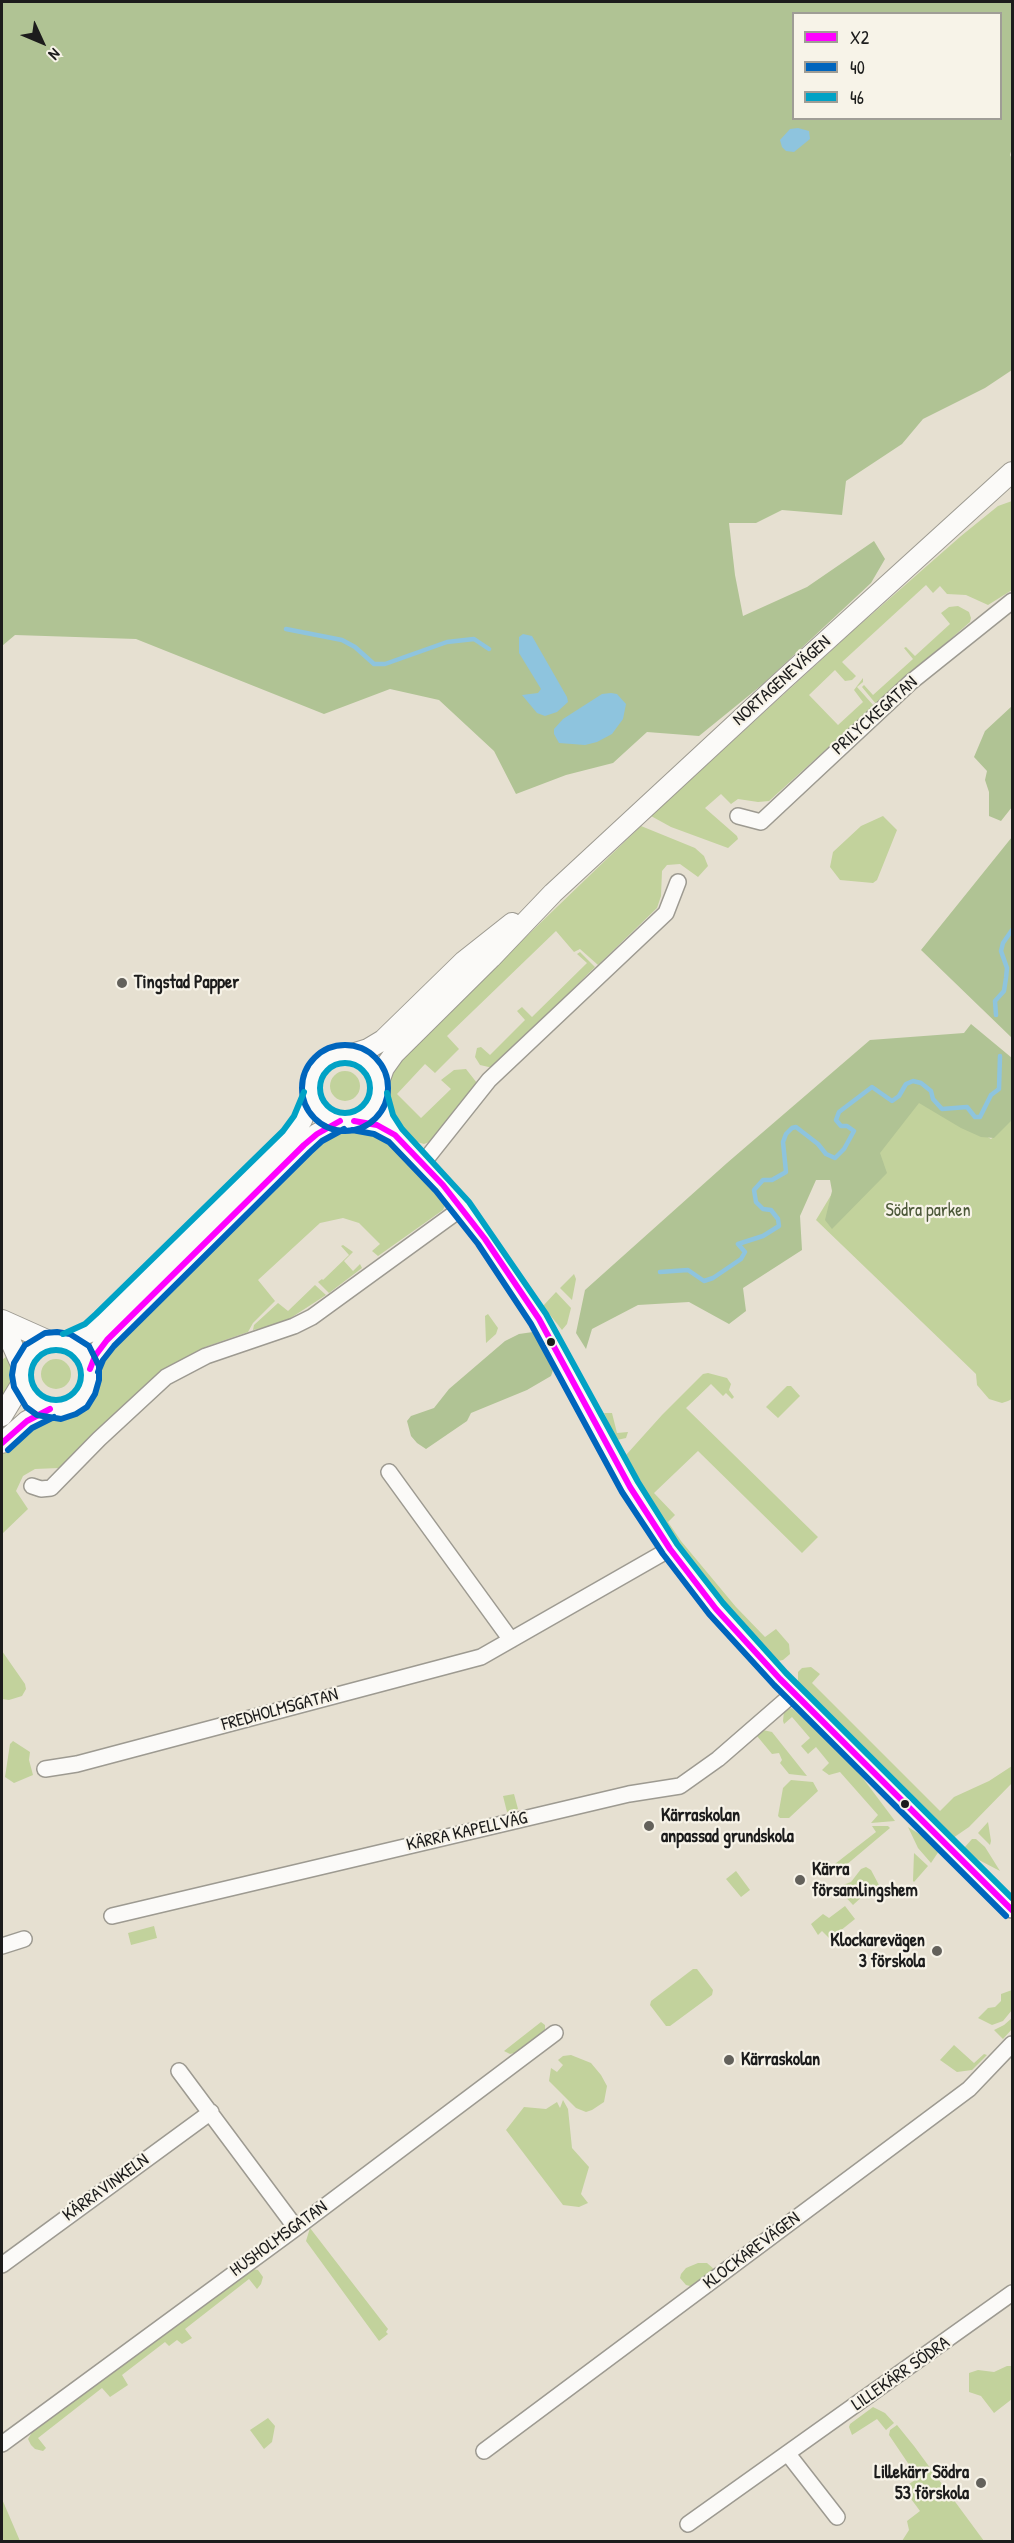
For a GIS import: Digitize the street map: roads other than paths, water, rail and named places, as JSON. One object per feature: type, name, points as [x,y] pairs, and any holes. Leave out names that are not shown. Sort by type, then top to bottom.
[{"type":"street","name":"NORTAGENEVÄGEN","points":[[2,1443],[27,1421],[50,1409],[72,1406],[81,1400],[90,1380],[90,1369],[95,1356],[107,1340],[316,1134],[369,1112],[384,1068],[394,1054],[491,958],[553,892],[1012,472]]},
{"type":"street","name":"PRILYCKEGATAN","points":[[738,816],[761,822],[911,682],[1012,601]]},
{"type":"street","points":[[423,1163],[489,1080],[666,913],[678,882]]},
{"type":"street","name":"NORTAGENEVÄGEN","points":[[2,1416],[32,1351],[83,1335],[102,1322],[290,1137],[302,1120],[312,1095],[315,1073],[321,1064],[330,1057],[368,1049],[383,1040],[464,961],[553,892]]},
{"type":"street","points":[[352,1054],[370,1064],[386,1119],[394,1135]]},
{"type":"street","points":[[312,1095],[322,1112],[347,1121],[377,1125],[394,1135],[423,1163],[462,1208],[539,1319],[625,1478],[670,1548],[716,1609],[794,1693],[1012,1910]]},
{"type":"street","points":[[32,1486],[41,1489],[51,1488],[99,1439],[166,1377],[206,1356],[294,1326],[312,1317],[462,1208]]},
{"type":"street","points":[[2,1321],[82,1352],[90,1369]]},
{"type":"street","points":[[2,1321],[32,1401],[50,1409]]},
{"type":"street","points":[[389,1472],[511,1640]]},
{"type":"street","name":"FREDHOLMSGATAN","points":[[45,1769],[77,1764],[481,1657],[670,1548]]},
{"type":"street","name":"KÄRRA KAPELLVÄG","points":[[112,1916],[629,1794],[680,1786],[742,1740],[794,1693]]},
{"type":"street","points":[[2,1946],[24,1939]]},
{"type":"street","name":"HUSHOLMSGATAN","points":[[2,2444],[296,2228],[555,2033]]},
{"type":"street","name":"KLOCKAREVÄGEN","points":[[484,2451],[969,2089],[1012,2044]]},
{"type":"street","points":[[179,2071],[212,2112],[296,2228]]},
{"type":"street","name":"KÄRRAVINKELN","points":[[2,2265],[212,2112]]},
{"type":"street","name":"LILLEKÄRR SÖDRA","points":[[688,2524],[1012,2293]]},
{"type":"street","points":[[788,2454],[837,2517]]},
{"type":"water","points":[[798,128],[809,131],[810,139],[794,152],[786,151],[780,140],[790,129]]},
{"type":"water","points":[[523,634],[532,636],[567,697],[568,702],[557,712],[545,716],[537,713],[522,695],[538,693],[541,689],[519,653],[519,637]]},
{"type":"water","points":[[602,694],[617,694],[626,704],[623,719],[612,734],[585,745],[559,743],[554,729],[563,719]]},
{"type":"waterway","points":[[286,629],[342,640],[355,647],[374,664],[385,664],[447,642],[474,639],[489,649]]},
{"type":"waterway","points":[[996,1015],[995,1001],[1004,991],[1007,968],[1001,951],[1003,943],[1012,930]]},
{"type":"waterway","points":[[660,1272],[688,1270],[704,1281],[713,1278],[741,1259],[745,1252],[738,1244],[763,1236],[779,1226],[778,1219],[771,1210],[763,1209],[756,1202],[754,1190],[763,1180],[772,1180],[786,1172],[783,1142],[786,1134],[792,1128],[796,1127],[818,1144],[826,1154],[835,1158],[844,1149],[854,1131],[847,1126],[841,1126],[836,1120],[839,1112],[872,1087],[892,1101],[899,1096],[906,1084],[913,1081],[921,1083],[931,1091],[933,1099],[942,1109],[967,1107],[975,1117],[980,1117],[991,1095],[999,1089],[1000,1056]]},
{"type":"place","name":"Tingstad Papper","points":[[122,983]]},
{"type":"place","name":"Kärraskolan anpassad grundskola","points":[[649,1826]]},
{"type":"place","name":"Kärra församlingshem","points":[[800,1880]]},
{"type":"place","name":"Klockarevägen 3 förskola","points":[[937,1951]]},
{"type":"place","name":"Kärraskolan","points":[[729,2060]]},
{"type":"place","name":"Lillekärr Södra 53 förskola","points":[[981,2483]]},
{"type":"park label","name":"Södra parken","points":[[928,1211]]}]
